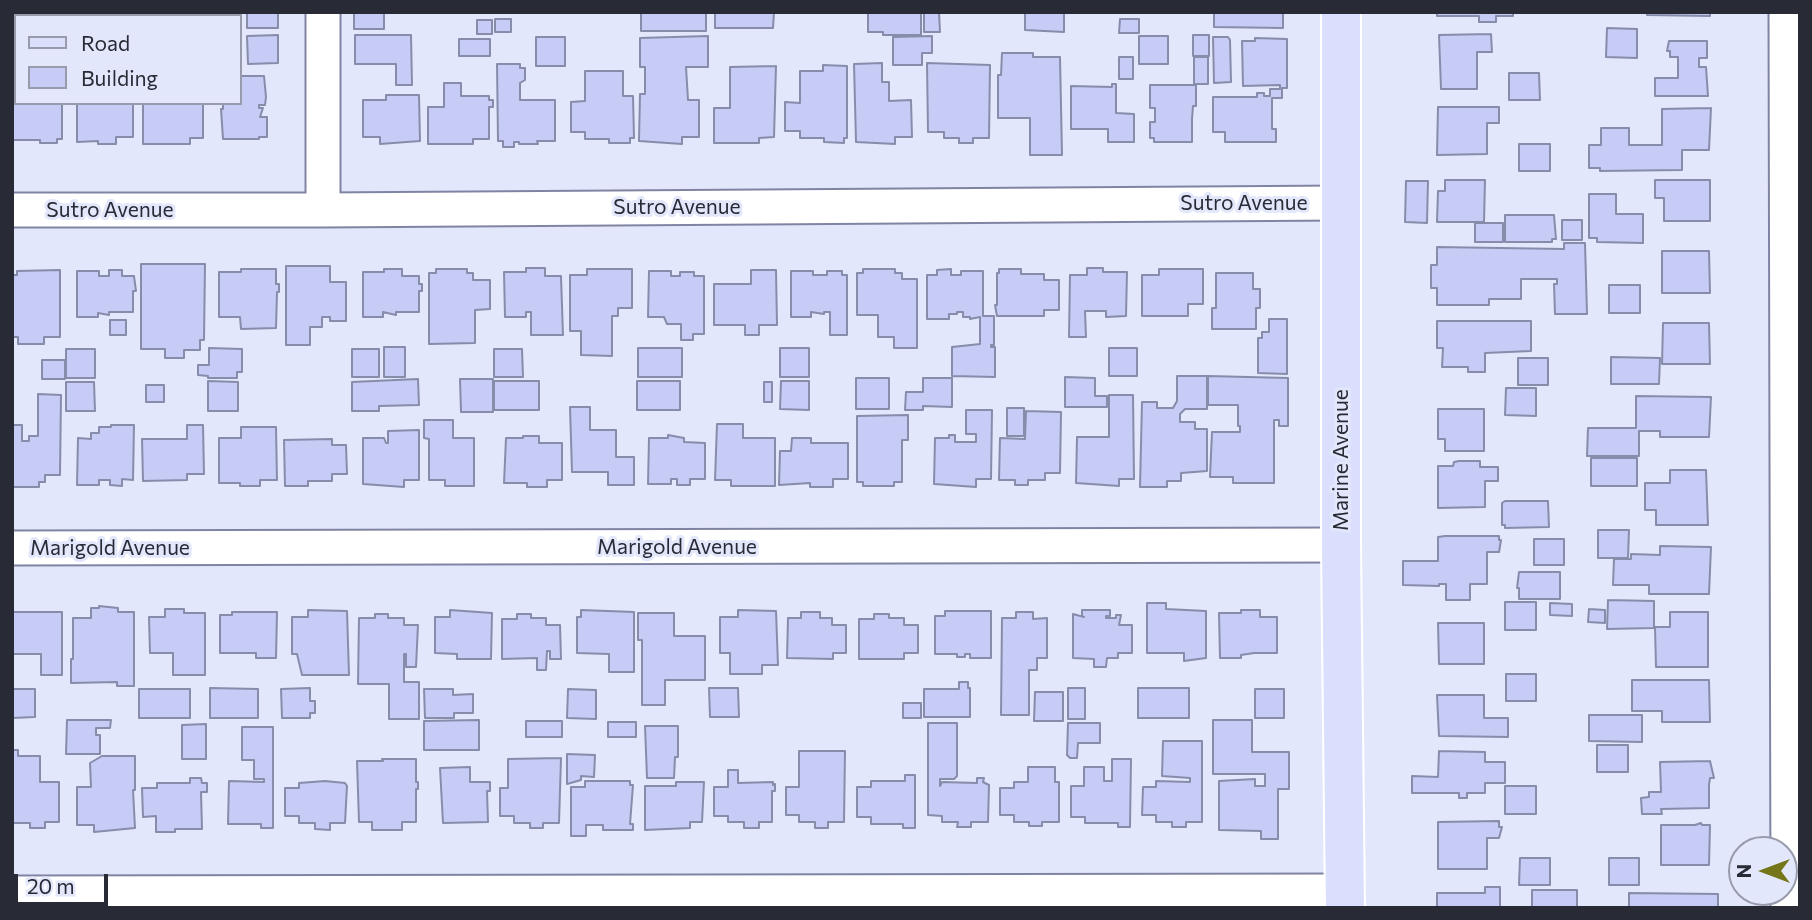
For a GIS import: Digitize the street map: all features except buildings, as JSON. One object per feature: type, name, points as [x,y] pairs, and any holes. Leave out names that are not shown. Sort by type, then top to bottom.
[{"type":"main road","name":"Marine Avenue","points":[[1341,12],[1341,545],[1345,899]]},
{"type":"street","points":[[323,12],[323,210]]},
{"type":"street","points":[[1786,12],[1793,296],[1794,671],[1788,908]]},
{"type":"street","name":"Sutro Avenue","points":[[12,210],[1341,203]]},
{"type":"street","name":"Marigold Avenue","points":[[12,548],[1341,545]]},
{"type":"street","points":[[12,893],[1345,899]]}]
